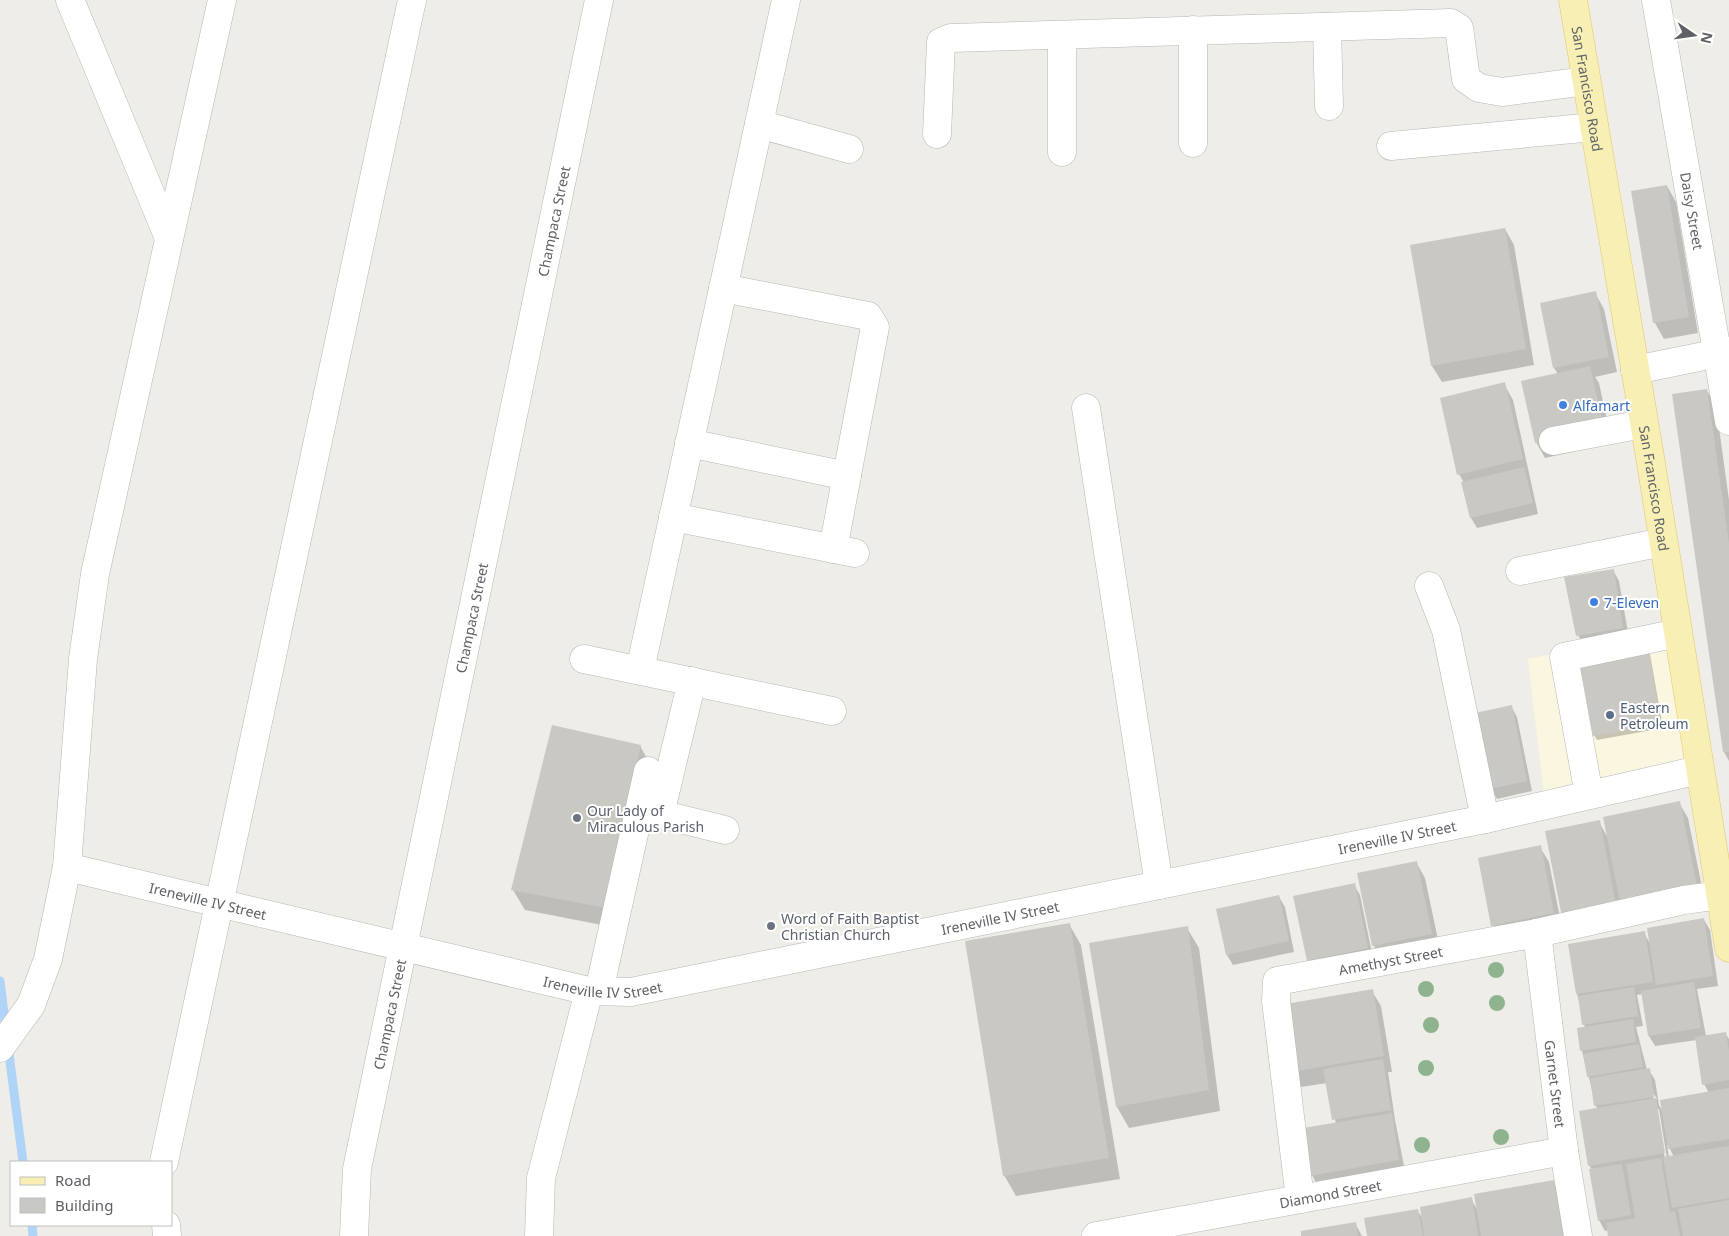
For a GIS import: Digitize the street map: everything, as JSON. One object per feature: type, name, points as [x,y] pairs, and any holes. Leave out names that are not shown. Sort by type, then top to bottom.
[{"type":"main road","name":"San Francisco Road","points":[[1573,0],[1664,542],[1700,770],[1725,894],[1729,948]]},
{"type":"street","points":[[70,0],[169,238]]},
{"type":"street","points":[[0,1048],[31,1005],[48,959],[67,867],[83,658],[95,574],[222,0]]},
{"type":"street","points":[[164,1161],[412,0]]},
{"type":"street","name":"Champaca Street","points":[[354,1236],[356,1170],[599,0]]},
{"type":"street","points":[[640,670],[786,0]]},
{"type":"street","name":"Daisy Street","points":[[1656,0],[1724,352],[1729,421]]},
{"type":"street","points":[[937,134],[940,42],[951,38],[1451,23],[1459,28],[1466,79],[1478,88],[1502,92],[1586,81]]},
{"type":"street","points":[[1327,27],[1329,106]]},
{"type":"street","points":[[1192,30],[1193,143]]},
{"type":"street","points":[[1062,35],[1062,152]]},
{"type":"street","points":[[759,124],[849,149]]},
{"type":"street","points":[[1391,146],[1594,127]]},
{"type":"street","points":[[673,518],[844,551],[847,476],[875,337],[875,327],[868,316],[723,288]]},
{"type":"street","points":[[1635,370],[1724,352]]},
{"type":"street","points":[[1086,408],[1159,885]]},
{"type":"street","points":[[1553,441],[1644,424]]},
{"type":"street","points":[[690,444],[847,476]]},
{"type":"street","points":[[1520,572],[1664,542]]},
{"type":"street","points":[[1429,586],[1446,630],[1485,819]]},
{"type":"street","points":[[1588,795],[1564,657],[1678,633]]},
{"type":"street","points":[[584,659],[832,711]]},
{"type":"street","points":[[692,681],[660,814],[725,830]]},
{"type":"street","name":"Ireneville IV Street","points":[[67,867],[594,991],[631,992],[1485,819],[1700,770]]},
{"type":"street","points":[[539,1236],[541,1178],[594,991],[648,771]]},
{"type":"street","name":"Amethyst Street","points":[[1300,1199],[1276,1001],[1277,981],[1537,933],[1684,900],[1725,894]]},
{"type":"street","name":"Garnet Street","points":[[1537,933],[1564,1151],[1578,1236]]},
{"type":"street","name":"Diamond Street","points":[[1096,1236],[1564,1151]]},
{"type":"shaded area","name":"Eastern Petroleum","points":[[1673,629],[1693,771],[1545,804],[1528,659]]},
{"type":"building","points":[[1667,185],[1689,317],[1653,323],[1631,191]]},
{"type":"building","points":[[1505,228],[1526,349],[1431,366],[1410,245]]},
{"type":"building","points":[[1596,291],[1609,357],[1553,368],[1540,303]]},
{"type":"building","name":"Alfamart","points":[[1590,366],[1604,428],[1535,443],[1521,381]]},
{"type":"building","points":[[1505,382],[1523,459],[1457,475],[1440,398]]},
{"type":"building","points":[[1707,389],[1729,543],[1729,752],[1723,752],[1672,394]]},
{"type":"building","points":[[1524,467],[1533,503],[1470,518],[1461,482]]},
{"type":"building","name":"7-Eleven","points":[[1614,569],[1623,628],[1576,636],[1564,577]]},
{"type":"building","points":[[1648,648],[1661,724],[1593,736],[1579,660]]},
{"type":"building","points":[[1512,705],[1527,781],[1490,789],[1475,713]]},
{"type":"building","name":"Our Lady of Miraculous Parish","points":[[552,725],[641,745],[606,908],[511,890]]},
{"type":"building","points":[[1680,801],[1697,886],[1620,902],[1603,817]]},
{"type":"building","points":[[1600,820],[1616,906],[1562,917],[1545,831]]},
{"type":"building","points":[[1541,845],[1554,913],[1491,926],[1478,858]]},
{"type":"building","points":[[1417,861],[1432,934],[1372,946],[1357,873]]},
{"type":"building","points":[[1355,883],[1368,948],[1307,961],[1293,896]]},
{"type":"building","points":[[1279,895],[1289,941],[1226,955],[1216,909]]},
{"type":"building","points":[[1704,918],[1713,976],[1656,985],[1647,928]]},
{"type":"building","points":[[1070,923],[1109,1158],[1003,1176],[965,941]]},
{"type":"building","points":[[1188,926],[1209,1090],[1116,1107],[1089,943]]},
{"type":"building","points":[[1645,931],[1653,982],[1576,994],[1568,944]]},
{"type":"building","points":[[1694,982],[1701,1028],[1648,1036],[1641,991]]},
{"type":"building","points":[[1634,987],[1638,1016],[1582,1025],[1578,996]]},
{"type":"building","points":[[1373,989],[1384,1056],[1291,1072],[1280,1005]]},
{"type":"building","points":[[1633,1019],[1636,1042],[1580,1051],[1577,1028]]},
{"type":"building","points":[[1726,1032],[1729,1051],[1729,1080],[1702,1085],[1695,1037]]},
{"type":"building","points":[[1639,1044],[1643,1067],[1587,1077],[1583,1054]]},
{"type":"building","points":[[1383,1059],[1391,1110],[1332,1120],[1323,1069]]},
{"type":"building","points":[[1650,1068],[1654,1097],[1594,1106],[1590,1078]]},
{"type":"building","points":[[1729,1088],[1729,1139],[1668,1149],[1660,1100]]},
{"type":"building","points":[[1656,1098],[1665,1153],[1588,1166],[1579,1111]]},
{"type":"building","points":[[1392,1113],[1399,1160],[1310,1176],[1303,1128]]},
{"type":"building","points":[[1729,1146],[1729,1198],[1672,1208],[1663,1157]]},
{"type":"building","points":[[1661,1158],[1670,1212],[1675,1211],[1680,1236],[1608,1236],[1606,1223],[1635,1218],[1626,1164]]},
{"type":"building","points":[[1622,1164],[1631,1215],[1598,1221],[1589,1169]]},
{"type":"building","points":[[1554,1180],[1563,1236],[1481,1236],[1474,1194]]},
{"type":"building","points":[[1472,1197],[1478,1236],[1424,1236],[1420,1207]]},
{"type":"building","points":[[1729,1200],[1729,1236],[1683,1236],[1678,1209]]},
{"type":"building","points":[[1418,1209],[1423,1236],[1367,1236],[1364,1218]]},
{"type":"building","points":[[1356,1222],[1358,1236],[1301,1236],[1301,1231]]},
{"type":"waterway","points":[[0,981],[6,1030]]},
{"type":"waterway","points":[[8,1046],[23,1161]]},
{"type":"waterway","points":[[32,1226],[33,1236]]},
{"type":"place","name":"Alfamart","points":[[1563,405]]},
{"type":"place","name":"7-Eleven","points":[[1594,602]]},
{"type":"place","name":"Eastern Petroleum","points":[[1610,715]]},
{"type":"place","name":"Our Lady of Miraculous Parish","points":[[577,818]]},
{"type":"place","name":"Word of Faith Baptist Christian Church","points":[[771,926]]}]
